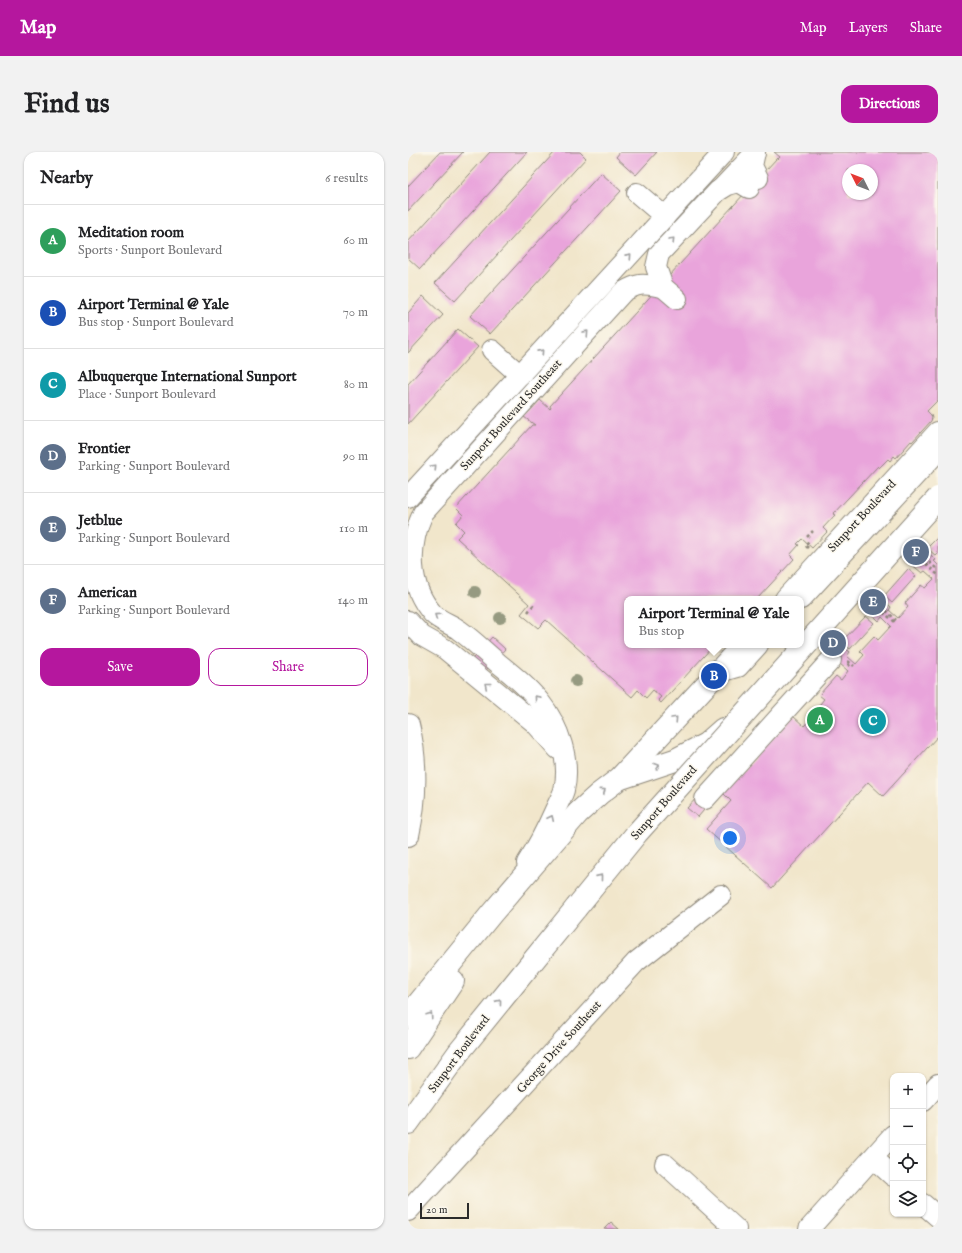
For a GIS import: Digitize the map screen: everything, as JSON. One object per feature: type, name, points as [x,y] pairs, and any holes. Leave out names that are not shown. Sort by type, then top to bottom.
[{"type":"main road","name":"Sunport Boulevard","points":[[789,596],[938,433]]},
{"type":"main road","name":"Sunport Boulevard","points":[[804,642],[938,492]]},
{"type":"main road","name":"Sunport Boulevard","points":[[804,647],[938,498]]},
{"type":"main road","name":"Sunport Boulevard","points":[[408,1016],[497,906],[578,813],[620,778],[740,648]]},
{"type":"main road","name":"Sunport Boulevard","points":[[620,778],[675,760],[706,744],[734,719],[798,648]]},
{"type":"main road","name":"Sunport Boulevard","points":[[408,1123],[459,1052],[642,827],[803,648]]},
{"type":"main road","points":[[408,725],[411,736],[414,780],[411,823],[408,835]]},
{"type":"main road","points":[[408,1048],[465,963],[497,906]]},
{"type":"street","points":[[408,497],[724,152]]},
{"type":"street","points":[[718,191],[728,185],[739,182],[754,183],[752,166],[755,152]]},
{"type":"street","points":[[718,191],[755,152]]},
{"type":"street","name":"Sunport Boulevard Southeast","points":[[497,906],[533,855],[559,802],[564,790],[566,776],[565,760],[557,731],[550,716],[530,690],[457,628],[434,616],[418,597],[413,585],[409,568],[409,548],[412,536],[416,524],[423,513],[623,292],[636,285],[648,284],[670,293],[656,267],[659,254],[718,191]]},
{"type":"street","points":[[637,193],[665,216]]},
{"type":"street","points":[[492,350],[520,375]]},
{"type":"street","points":[[804,596],[938,451]]},
{"type":"street","points":[[408,621],[422,636],[445,649],[535,723],[565,760]]},
{"type":"street","points":[[717,673],[738,667],[755,648]]},
{"type":"street","points":[[705,799],[831,660]]},
{"type":"street","name":"George Drive Southeast","points":[[408,1211],[636,962],[721,895]]},
{"type":"street","points":[[926,1098],[938,1084]]},
{"type":"street","points":[[808,1229],[890,1138]]},
{"type":"street","points":[[873,1158],[890,1173]]},
{"type":"street","points":[[665,1164],[736,1229]]},
{"type":"street","points":[[926,1207],[938,1217]]},
{"type":"path","points":[[807,537],[813,531]]},
{"type":"path","points":[[903,537],[938,570]]},
{"type":"path","points":[[860,585],[896,620]]},
{"type":"path","points":[[528,612],[535,603]]},
{"type":"building","points":[[440,152],[463,152],[408,211],[408,186]]},
{"type":"building","points":[[490,152],[527,152],[420,269],[408,258],[408,242]]},
{"type":"building","points":[[555,152],[580,152],[586,158],[455,301],[435,283]]},
{"type":"building","points":[[620,152],[657,152],[636,175],[616,157]]},
{"type":"building","points":[[774,152],[938,152],[938,400],[927,411],[931,415],[931,421],[912,442],[911,441],[896,458],[894,456],[890,461],[888,459],[879,468],[878,466],[833,514],[835,515],[823,528],[827,532],[812,548],[802,539],[797,544],[799,545],[790,555],[794,559],[760,596],[624,596],[624,648],[711,648],[661,703],[658,700],[661,697],[653,690],[646,698],[638,690],[632,697],[546,620],[538,628],[521,614],[529,604],[457,538],[464,531],[456,523],[463,515],[456,508],[532,425],[535,425],[524,417],[540,400],[550,409],[551,408],[550,406],[777,158],[778,159],[780,157]]},
{"type":"building","points":[[601,173],[621,191],[490,334],[470,316]]},
{"type":"building","points":[[423,296],[443,315],[408,353],[408,313]]},
{"type":"building","points":[[458,329],[478,347],[408,424],[408,384]]},
{"type":"building","points":[[938,537],[938,554],[936,556],[927,548]]},
{"type":"building","points":[[923,548],[936,560],[934,561],[938,565],[938,736],[883,796],[868,782],[772,888],[706,829],[731,801],[723,793],[793,716],[804,726],[818,711],[816,709],[824,699],[819,695],[836,676],[841,680],[848,671],[839,663],[825,655],[838,642],[850,652],[847,656],[856,664],[864,655],[860,651],[874,636],[878,640],[891,626],[882,617],[879,621],[868,610],[880,597],[891,607],[889,610],[898,618],[908,607],[905,603],[921,585],[925,588],[934,579],[925,571],[922,573],[910,563]]},
{"type":"building","points":[[908,569],[916,576],[892,603],[884,596]]},
{"type":"building","points":[[866,616],[874,623],[850,649],[842,641]]},
{"type":"building","points":[[492,637],[505,649],[479,678],[466,666]]},
{"type":"building","points":[[700,794],[710,803],[698,817],[687,808]]},
{"type":"building","points":[[611,1222],[619,1229],[604,1229]]},
{"type":"place","name":"American","points":[[916,552]]},
{"type":"place","name":"Jetblue","points":[[873,602]]},
{"type":"place","name":"Frontier","points":[[833,643]]},
{"type":"place","name":"Airport Terminal @ Yale","points":[[714,676]]},
{"type":"place","name":"Meditation room","points":[[820,720]]},
{"type":"place","name":"Albuquerque International Sunport","points":[[873,721]]}]
